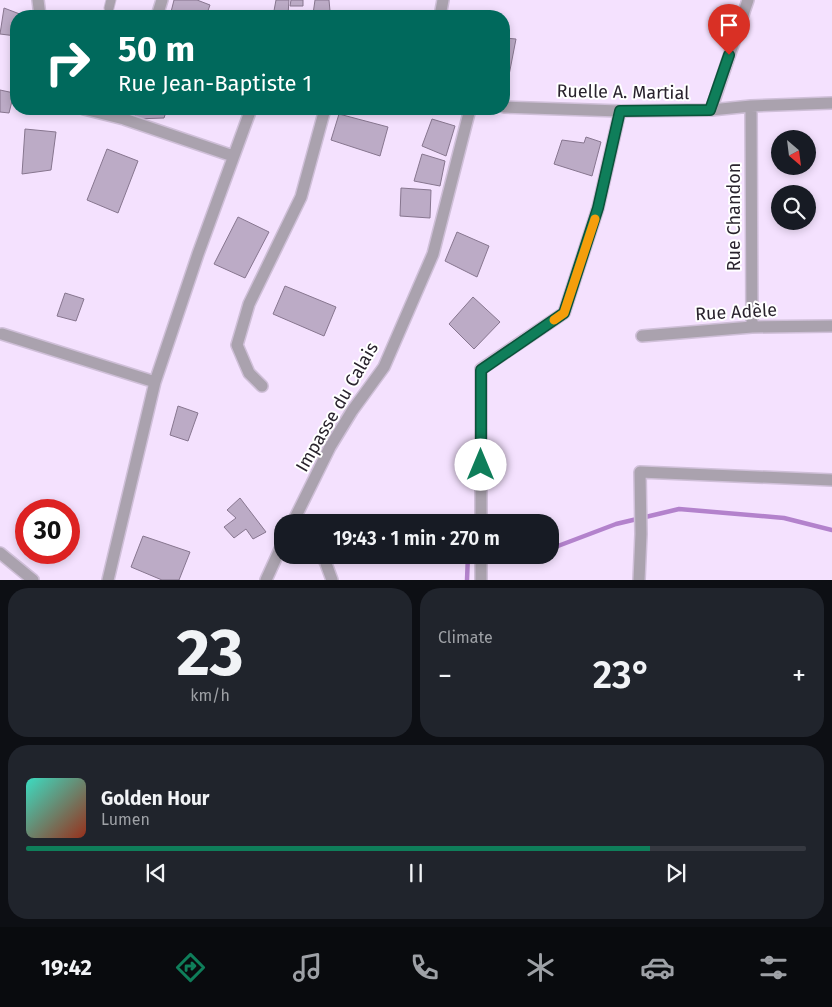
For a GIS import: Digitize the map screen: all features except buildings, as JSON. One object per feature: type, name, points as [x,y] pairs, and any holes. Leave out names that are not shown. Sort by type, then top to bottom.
[{"type":"street","points":[[710,110],[748,0]]},
{"type":"street","name":"Ruelle A. Martial","points":[[510,107],[620,111],[710,110],[752,106],[832,103]]},
{"type":"street","name":"Rue Chandon","points":[[752,106],[752,327]]},
{"type":"street","points":[[481,514],[481,370],[564,313],[598,208],[620,111]]},
{"type":"street","points":[[129,115],[233,156]]},
{"type":"street","points":[[108,580],[155,382],[198,254],[249,115]]},
{"type":"street","points":[[262,386],[249,373],[237,345],[249,304],[301,197],[323,115]]},
{"type":"street","name":"Impasse du Calais","points":[[298,514],[330,447],[352,411],[384,367],[432,254],[468,115]]},
{"type":"street","name":"Rue Adèle","points":[[642,336],[752,327],[832,326]]},
{"type":"street","points":[[2,334],[155,382]]},
{"type":"street","points":[[639,580],[641,529],[640,472],[832,480]]},
{"type":"street","points":[[0,553],[33,580]]},
{"type":"street","points":[[266,580],[274,562]]},
{"type":"street","points":[[325,564],[332,580]]},
{"type":"street","points":[[481,564],[481,580]]},
{"type":"waterway","points":[[559,546],[616,524],[679,509],[784,518],[832,530]]},
{"type":"waterway","points":[[467,580],[468,564]]},
{"type":"slow traffic","points":[[554,320],[564,313],[595,219]]},
{"type":"route","points":[[481,465],[481,370],[564,313],[598,208],[620,111],[710,110],[729,55]]}]
